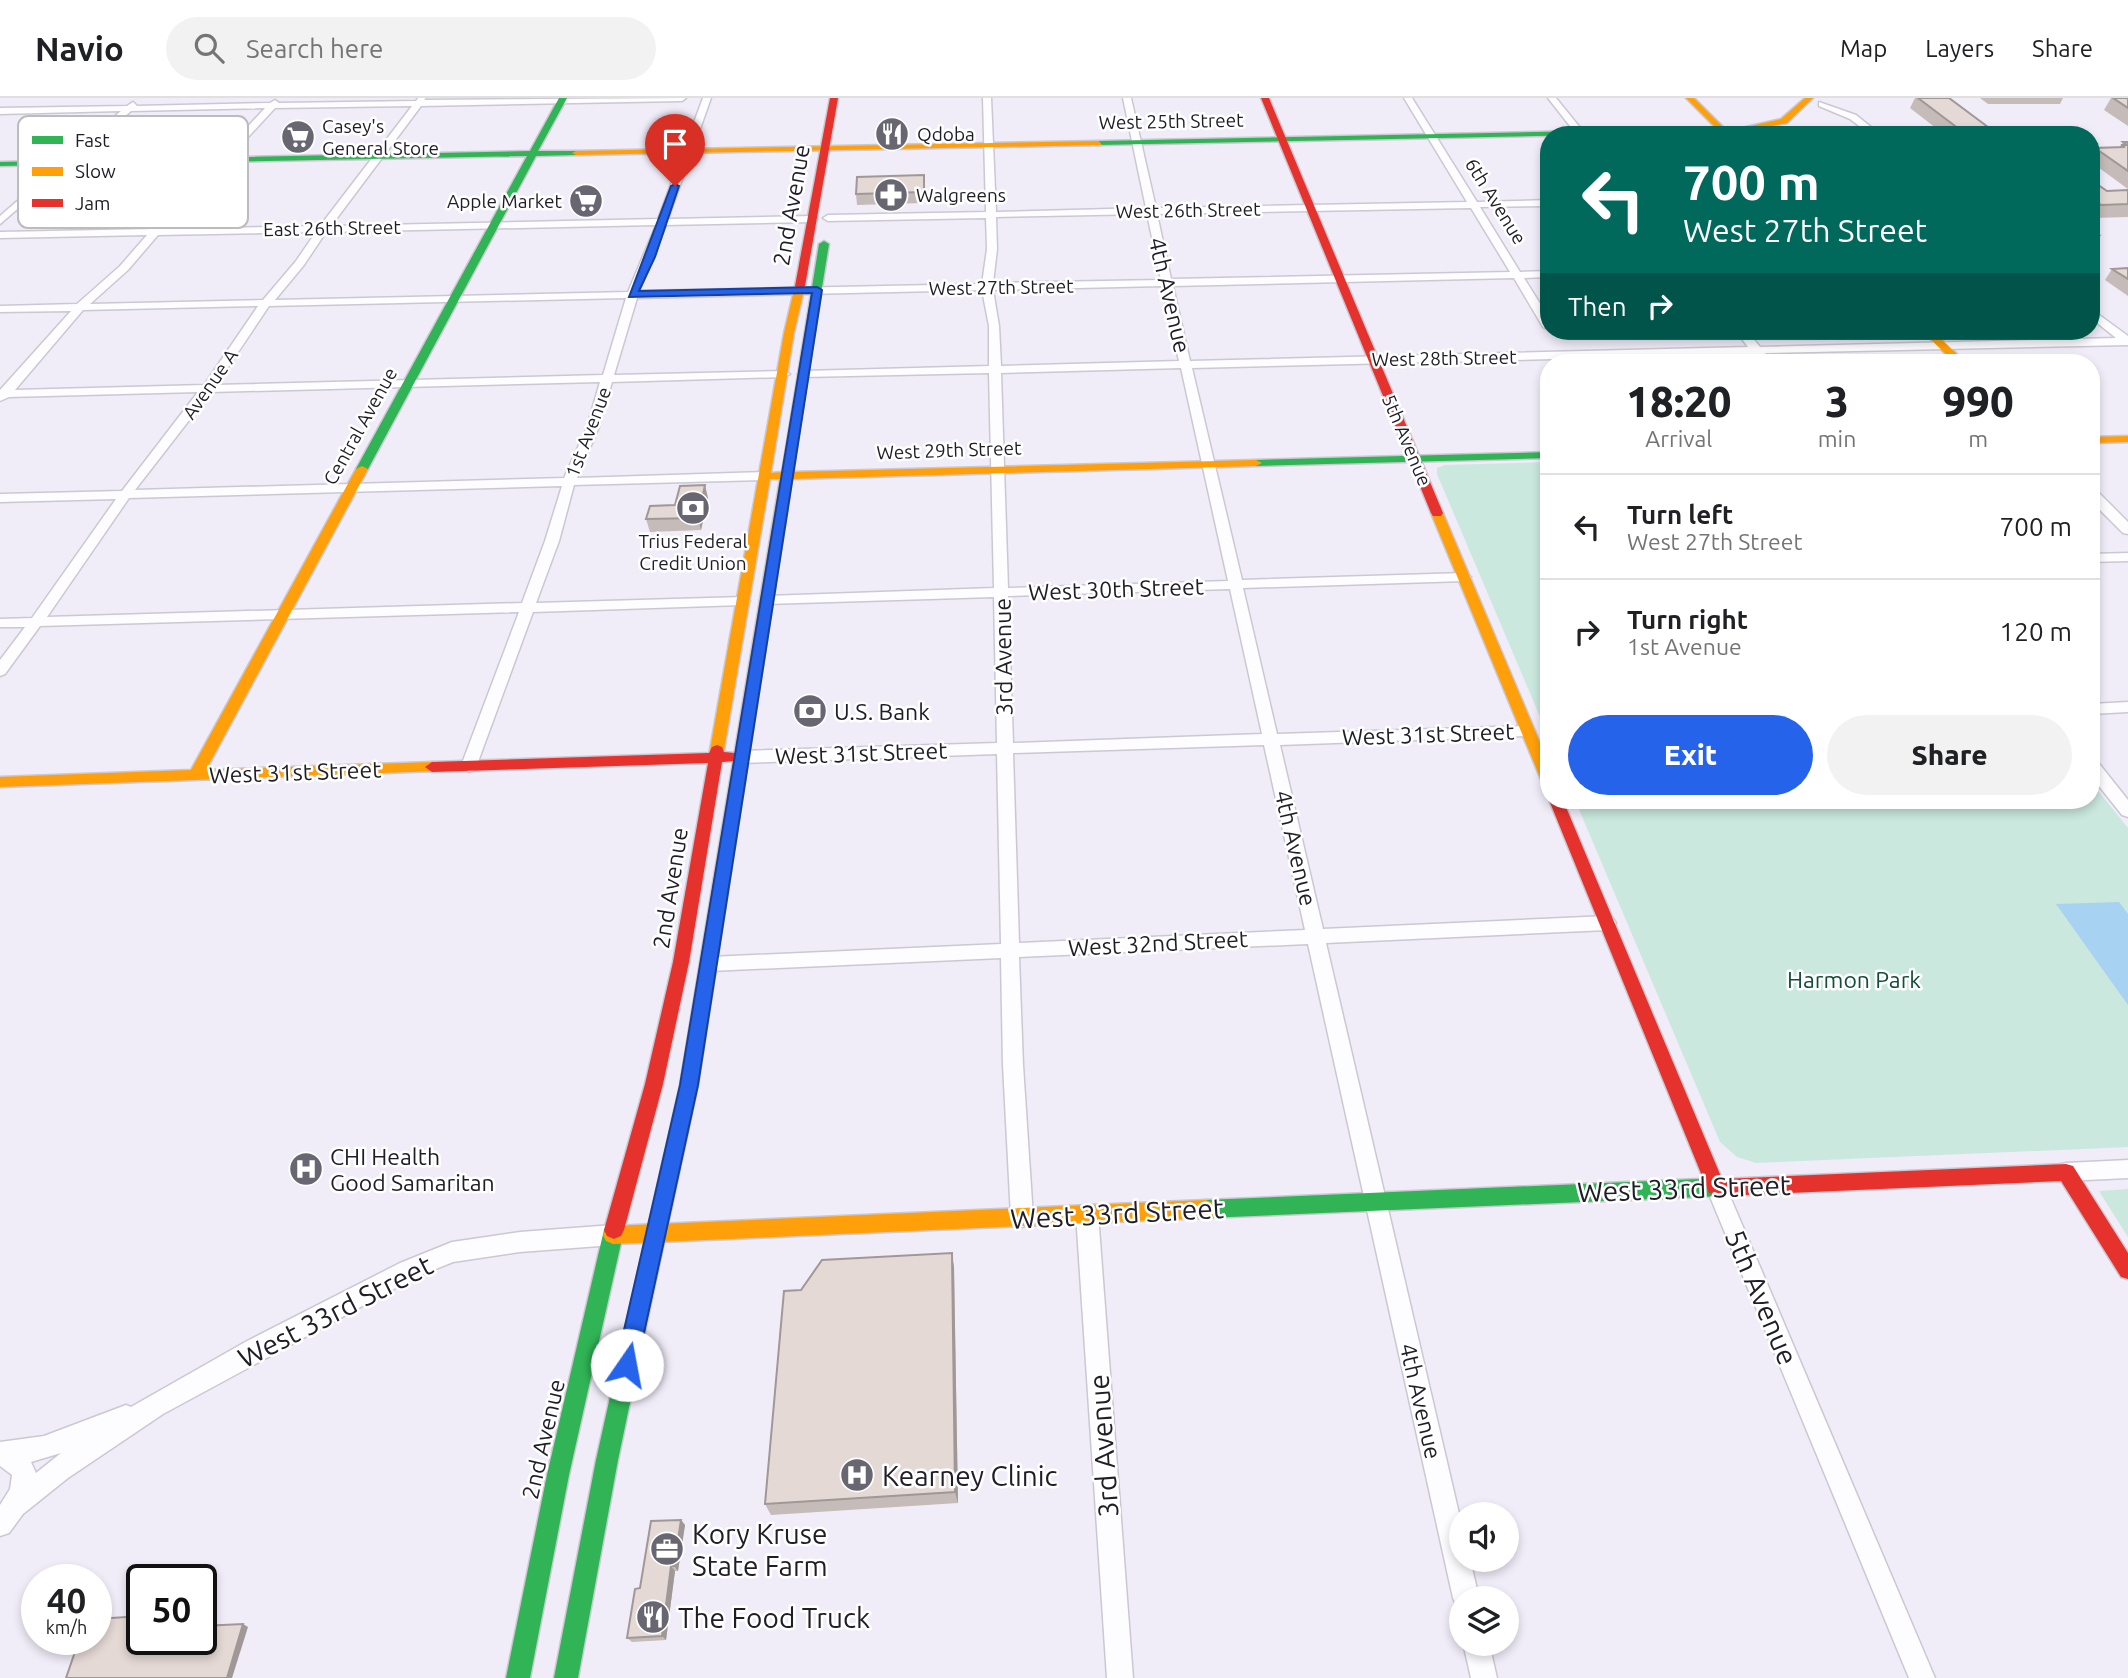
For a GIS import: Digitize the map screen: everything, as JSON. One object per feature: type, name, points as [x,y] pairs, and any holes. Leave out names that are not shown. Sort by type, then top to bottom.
[{"type":"main road","name":"2nd Avenue","points":[[518,1678],[558,1475],[614,1235],[654,1084],[681,962],[714,758],[784,374],[789,332],[820,218],[831,152],[834,98]]},
{"type":"main road","name":"2nd Avenue","points":[[831,152],[847,98]]},
{"type":"main road","name":"5th Avenue","points":[[1265,98],[1417,458],[1540,761]]},
{"type":"main road","points":[[1690,98],[1710,126]]},
{"type":"main road","name":"Central Avenue","points":[[196,775],[562,99]]},
{"type":"main road","name":"West 25th Street","points":[[1771,126],[1817,101]]},
{"type":"main road","points":[[1800,126],[1817,101]]},
{"type":"main road","name":"West 25th Street","points":[[248,163],[1540,136]]},
{"type":"main road","name":"West 25th Street","points":[[1434,140],[1540,142]]},
{"type":"main road","points":[[0,164],[18,165]]},
{"type":"main road","points":[[0,171],[18,170]]},
{"type":"main road","name":"2nd Avenue","points":[[566,1678],[607,1460],[689,1085],[817,290],[820,218]]},
{"type":"main road","points":[[1937,340],[1952,354]]},
{"type":"main road","points":[[2100,440],[2128,439]]},
{"type":"main road","name":"West 29th Street","points":[[765,477],[1540,455]]},
{"type":"main road","name":"West 31st Street","points":[[0,782],[742,757]]},
{"type":"main road","name":"5th Avenue","points":[[1560,809],[1716,1187]]},
{"type":"main road","points":[[2066,1172],[2128,1270]]},
{"type":"main road","name":"West 33rd Street","points":[[614,1235],[2066,1172]]},
{"type":"street","points":[[120,116],[141,98]]},
{"type":"street","points":[[0,111],[276,102],[682,98]]},
{"type":"street","name":"1st Avenue","points":[[469,766],[528,606],[569,482],[593,427],[632,295],[650,257],[707,98]]},
{"type":"street","name":"3rd Avenue","points":[[987,98],[992,249],[987,287],[994,326],[996,369],[1010,950],[1021,1217]]},
{"type":"street","name":"4th Avenue","points":[[1127,98],[1463,1586]]},
{"type":"street","name":"6th Avenue","points":[[1408,98],[1540,313]]},
{"type":"street","points":[[1552,98],[1575,126]]},
{"type":"street","name":"Avenue A","points":[[0,671],[125,495],[208,388],[266,303],[300,264],[323,229],[420,101]]},
{"type":"street","points":[[1817,101],[1844,112],[1866,126]]},
{"type":"street","points":[[248,132],[276,102]]},
{"type":"street","name":"West 26th Street","points":[[495,225],[1540,203]]},
{"type":"street","points":[[0,220],[18,205]]},
{"type":"street","name":"East 26th Street","points":[[0,235],[495,225]]},
{"type":"street","points":[[2,396],[80,307],[124,268],[158,228]]},
{"type":"street","name":"West 27th Street","points":[[0,309],[1540,274]]},
{"type":"street","points":[[2100,320],[2127,342]]},
{"type":"street","points":[[1748,340],[1759,354]]},
{"type":"street","name":"West 28th Street","points":[[1662,354],[2127,342]]},
{"type":"street","name":"West 28th Street","points":[[803,374],[1373,359],[1540,358]]},
{"type":"street","points":[[2,396],[208,388],[784,374]]},
{"type":"street","name":"West 29th Street","points":[[0,498],[765,477]]},
{"type":"street","points":[[2100,502],[2128,530]]},
{"type":"street","points":[[2100,558],[2128,557]]},
{"type":"street","name":"West 30th Street","points":[[767,600],[1464,577]]},
{"type":"street","points":[[0,622],[743,601]]},
{"type":"street","points":[[2100,709],[2128,707]]},
{"type":"street","name":"West 31st Street","points":[[742,757],[1527,731]]},
{"type":"street","points":[[2100,776],[2128,811]]},
{"type":"street","name":"West 32nd Street","points":[[709,964],[1607,923]]},
{"type":"street","name":"West 33rd Street","points":[[2066,1172],[2128,1169]]},
{"type":"street","name":"5th Avenue","points":[[1716,1187],[1922,1678]]},
{"type":"street","name":"3rd Avenue","points":[[1087,1214],[1120,1678]]},
{"type":"street","name":"West 33rd Street","points":[[0,1524],[16,1505],[66,1463],[146,1410],[408,1270],[452,1252],[520,1242],[614,1235]]},
{"type":"street","name":"West 33rd Street","points":[[0,1454],[44,1448],[146,1410]]},
{"type":"street","points":[[0,1454],[15,1459],[24,1470],[24,1486],[16,1505]]},
{"type":"street","points":[[1479,1656],[1484,1678]]},
{"type":"green space","points":[[1540,462],[1540,717],[1437,474],[1437,468],[1445,465]]},
{"type":"green space","name":"Harmon Park","points":[[2100,793],[2128,828],[2128,1147],[1756,1163],[1737,1157],[1720,1142],[1579,809],[2100,809]]},
{"type":"green space","points":[[2128,1189],[2128,1237],[2099,1191]]},
{"type":"water","points":[[2119,902],[2128,914],[2128,1005],[2056,904]]},
{"type":"building","points":[[1918,98],[1949,98],[1987,126],[1955,126]]},
{"type":"building","points":[[2113,98],[2128,98],[2128,108]]},
{"type":"building","points":[[2123,142],[2128,142],[2128,171],[2100,151],[2100,148],[2127,145]]},
{"type":"building","points":[[924,175],[924,192],[856,194],[857,177]]},
{"type":"building","points":[[2100,186],[2107,191],[2128,190],[2128,204],[2101,205]]},
{"type":"building","points":[[2128,268],[2128,279],[2112,269]]},
{"type":"building","points":[[705,485],[698,518],[646,519],[650,506],[675,505],[680,486]]},
{"type":"building","name":"Kearney Clinic","points":[[952,1253],[955,1492],[765,1504],[784,1291],[801,1290],[822,1260]]},
{"type":"building","points":[[681,1520],[674,1566],[671,1566],[662,1636],[627,1638],[635,1589],[640,1588],[651,1521]]},
{"type":"building","points":[[126,1617],[126,1655],[217,1655],[217,1625],[243,1624],[227,1678],[66,1678],[74,1655],[112,1655],[112,1618]]},
{"type":"traffic: fast","points":[[362,469],[563,98]]},
{"type":"traffic: fast","points":[[1099,143],[1540,134]]},
{"type":"traffic: fast","points":[[248,159],[576,153]]},
{"type":"traffic: fast","points":[[0,164],[18,164]]},
{"type":"traffic: fast","points":[[800,393],[824,244]]},
{"type":"traffic: fast","points":[[1256,463],[1540,455]]},
{"type":"traffic: fast","points":[[1206,1209],[1722,1187]]},
{"type":"traffic: fast","points":[[518,1678],[558,1475],[614,1230]]},
{"type":"traffic: fast","points":[[566,1678],[607,1460],[642,1298]]},
{"type":"traffic: slow","points":[[1690,98],[1718,126]]},
{"type":"traffic: slow","points":[[1761,126],[1784,121],[1809,98]]},
{"type":"traffic: slow","points":[[576,153],[1099,143]]},
{"type":"traffic: slow","points":[[717,750],[789,333],[800,286]]},
{"type":"traffic: slow","points":[[1937,340],[1951,354]]},
{"type":"traffic: slow","points":[[723,871],[800,393]]},
{"type":"traffic: slow","points":[[2100,440],[2128,439]]},
{"type":"traffic: slow","points":[[773,476],[1256,463]]},
{"type":"traffic: slow","points":[[196,775],[362,469]]},
{"type":"traffic: slow","points":[[1437,513],[1540,760]]},
{"type":"traffic: slow","points":[[0,782],[432,767]]},
{"type":"traffic: slow","points":[[613,1235],[1206,1209]]},
{"type":"traffic: jam","points":[[800,286],[834,98]]},
{"type":"traffic: jam","points":[[1265,98],[1437,513]]},
{"type":"traffic: jam","points":[[614,1230],[654,1084],[681,962],[717,750]]},
{"type":"traffic: jam","points":[[432,767],[730,757]]},
{"type":"traffic: jam","points":[[1560,809],[1716,1187]]},
{"type":"traffic: jam","points":[[642,1298],[689,1085],[723,871]]},
{"type":"traffic: jam","points":[[1722,1187],[2066,1172],[2128,1270]]},
{"type":"place","name":"Qdoba","points":[[892,134]]},
{"type":"place","name":"Casey's General Store","points":[[298,137]]},
{"type":"place","name":"Walgreens","points":[[891,195]]},
{"type":"place","name":"Apple Market","points":[[586,201]]},
{"type":"place","name":"Trius Federal Credit Union","points":[[693,508]]},
{"type":"place","name":"U.S. Bank","points":[[810,711]]},
{"type":"place","name":"CHI Health Good Samaritan","points":[[306,1169]]},
{"type":"place","name":"Kearney Clinic","points":[[857,1475]]},
{"type":"place","name":"Kory Kruse State Farm","points":[[667,1549]]},
{"type":"place","name":"The Food Truck","points":[[653,1617]]},
{"type":"route","points":[[627,1365],[689,1085],[817,290],[632,295],[650,257],[675,186]]}]
